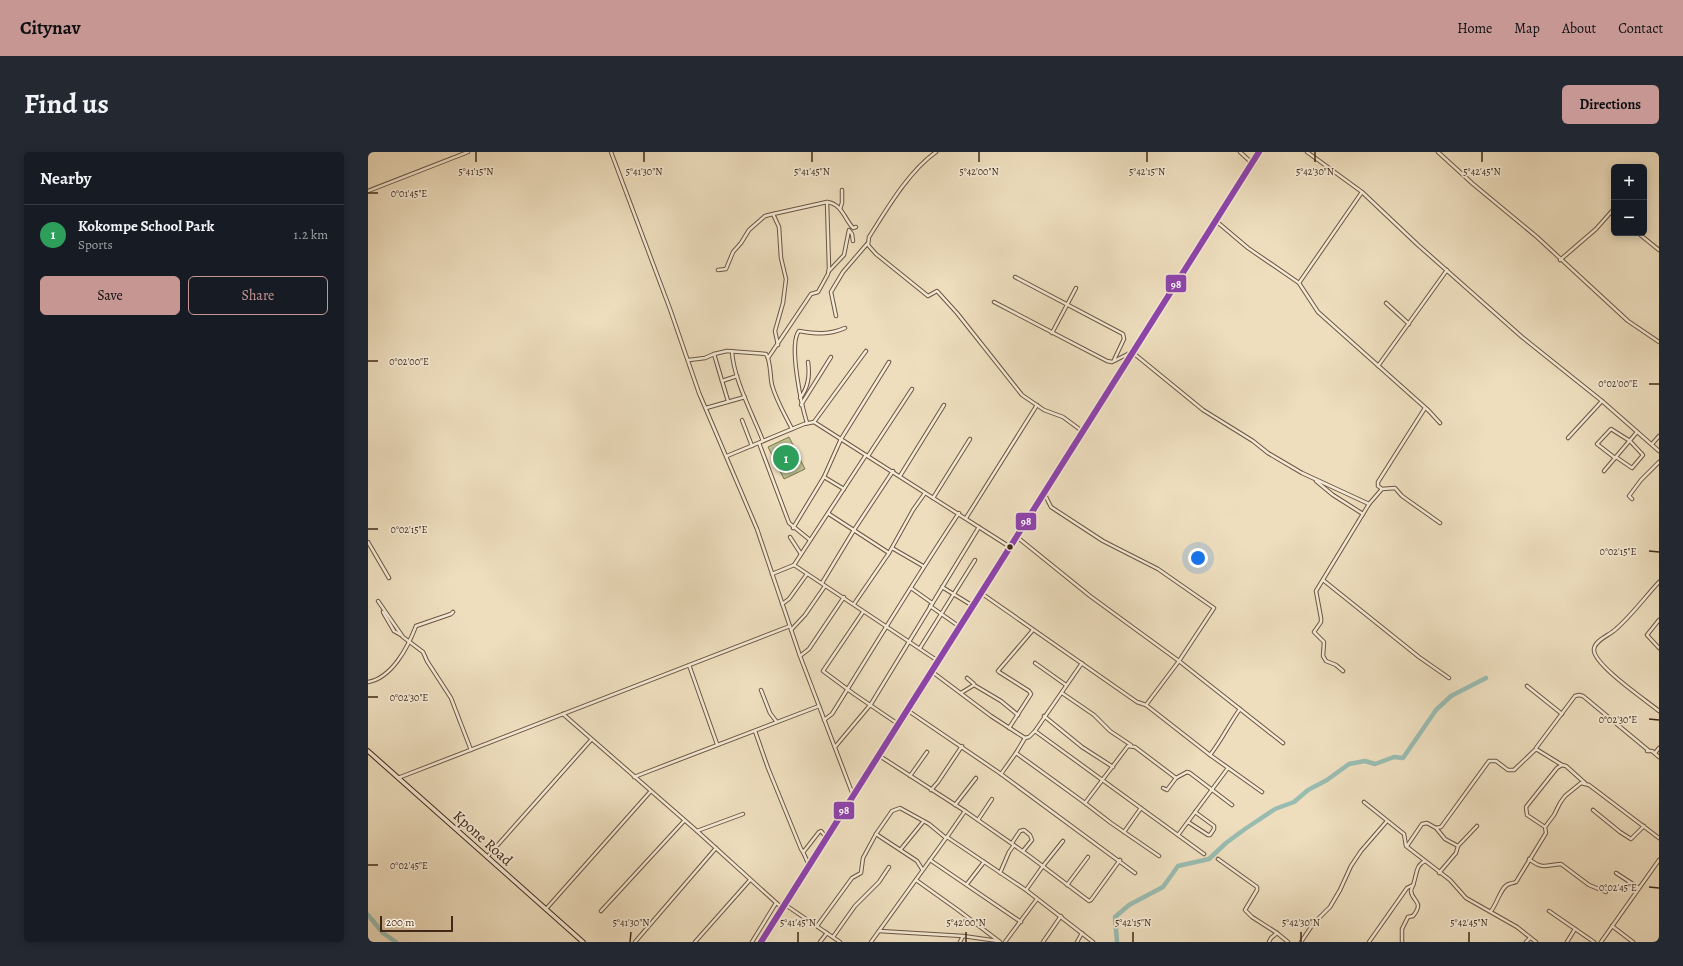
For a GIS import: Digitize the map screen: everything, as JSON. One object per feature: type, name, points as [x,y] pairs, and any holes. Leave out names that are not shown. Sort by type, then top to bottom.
[{"type":"main road","points":[[761,942],[1259,152]]},
{"type":"main road","name":"Kpone Road","points":[[368,752],[583,942]]},
{"type":"street","points":[[368,191],[468,152]]},
{"type":"street","points":[[612,152],[699,393],[727,456],[756,529],[800,656],[853,795]]},
{"type":"street","points":[[836,316],[831,292],[843,272],[868,243],[869,237],[902,188],[924,160],[936,152]]},
{"type":"street","points":[[1240,152],[1252,163]]},
{"type":"street","points":[[1307,152],[1362,192],[1522,337],[1602,401],[1659,451]]},
{"type":"street","points":[[1438,152],[1473,184],[1537,237],[1560,260],[1628,321],[1659,342]]},
{"type":"street","points":[[840,209],[842,203],[842,190]]},
{"type":"street","points":[[1299,283],[1362,192]]},
{"type":"street","points":[[827,202],[829,271]]},
{"type":"street","points":[[718,270],[726,269],[733,252],[749,230],[765,216],[827,202],[833,203],[840,209],[853,228],[856,227]]},
{"type":"street","points":[[1560,260],[1596,229],[1611,212]]},
{"type":"street","points":[[773,214],[779,227],[781,258],[786,279],[784,303],[776,330],[778,345]]},
{"type":"street","points":[[1216,221],[1248,248],[1299,283],[1318,312],[1426,408],[1440,423]]},
{"type":"street","points":[[768,358],[811,294],[818,292],[829,271],[844,255],[849,230],[853,241]]},
{"type":"street","points":[[1642,236],[1659,250]]},
{"type":"street","points":[[868,243],[876,254],[928,296],[937,291],[957,313],[1019,392],[1037,405],[1063,417],[1082,432]]},
{"type":"street","points":[[1378,366],[1447,270]]},
{"type":"street","points":[[1015,277],[1124,335],[1114,361]]},
{"type":"street","points":[[1052,333],[1076,288]]},
{"type":"street","points":[[994,302],[1107,361],[1114,361],[1132,352],[1203,410],[1247,437],[1268,453],[1313,479],[1369,504]]},
{"type":"street","points":[[1386,303],[1409,324]]},
{"type":"street","points":[[807,423],[801,405],[795,352],[798,332],[820,335],[845,328]]},
{"type":"street","points":[[688,360],[705,358],[714,354],[732,351],[766,354],[774,395],[792,429]]},
{"type":"street","points":[[732,351],[732,360],[737,376],[763,441]]},
{"type":"street","points":[[814,422],[866,351]]},
{"type":"street","points":[[714,354],[728,401]]},
{"type":"street","points":[[801,405],[831,357]]},
{"type":"street","points":[[800,399],[806,389],[809,369],[808,362]]},
{"type":"street","points":[[793,528],[824,477],[841,439],[889,362]]},
{"type":"street","points":[[722,381],[737,376]]},
{"type":"street","points":[[806,389],[811,389]]},
{"type":"street","points":[[772,574],[794,565],[912,389]]},
{"type":"street","points":[[706,408],[745,397]]},
{"type":"street","points":[[1568,438],[1602,401]]},
{"type":"street","points":[[900,476],[944,405]]},
{"type":"street","points":[[966,518],[1037,405]]},
{"type":"street","points":[[1382,489],[1378,486],[1378,482],[1426,408]]},
{"type":"street","points":[[742,420],[752,446]]},
{"type":"street","points":[[727,456],[807,423],[814,422],[959,513],[1010,547]]},
{"type":"street","points":[[1611,428],[1630,441],[1643,455],[1633,468],[1616,457],[1597,443],[1611,428]]},
{"type":"street","points":[[1604,471],[1637,432]]},
{"type":"street","points":[[1652,444],[1659,436]]},
{"type":"street","points":[[933,498],[970,439]]},
{"type":"street","points":[[759,443],[789,523],[793,528],[810,540]]},
{"type":"street","points":[[1632,499],[1629,496],[1632,490],[1659,462]]},
{"type":"street","points":[[822,583],[892,471]]},
{"type":"street","points":[[824,477],[844,489]]},
{"type":"street","points":[[1313,479],[1333,495],[1363,514]]},
{"type":"street","points":[[1343,671],[1336,665],[1326,661],[1323,656],[1324,642],[1314,632],[1321,618],[1316,591],[1369,504],[1382,489],[1395,488],[1402,496],[1440,523]]},
{"type":"street","points":[[854,604],[892,548],[913,510],[925,493]]},
{"type":"street","points":[[1044,493],[1051,507],[1109,544],[1158,569],[1214,608],[1179,661],[1146,705]]},
{"type":"street","points":[[824,720],[832,714],[911,588],[923,566],[959,513]]},
{"type":"street","points":[[828,514],[889,552]]},
{"type":"street","points":[[835,748],[871,704],[980,527]]},
{"type":"street","points":[[790,537],[801,554]]},
{"type":"street","points":[[1017,537],[1090,596],[1179,661],[1283,743]]},
{"type":"street","points":[[368,542],[389,578]]},
{"type":"street","points":[[892,548],[923,566]]},
{"type":"street","points":[[920,648],[975,560]]},
{"type":"street","points":[[794,565],[938,661]]},
{"type":"street","points":[[782,604],[789,599],[807,574]]},
{"type":"street","points":[[1323,580],[1419,657],[1449,678]]},
{"type":"street","points":[[1659,582],[1616,629],[1598,642],[1594,651],[1598,660],[1629,689],[1659,710]]},
{"type":"street","points":[[792,630],[805,616],[825,586]]},
{"type":"street","points":[[942,587],[973,606]]},
{"type":"street","points":[[911,588],[932,603]]},
{"type":"street","points":[[981,593],[1137,702],[1146,705],[1210,755],[1262,792]]},
{"type":"street","points":[[800,656],[809,649],[844,597]]},
{"type":"street","points":[[378,601],[402,636],[423,652],[427,661],[451,698],[471,750]]},
{"type":"street","points":[[930,606],[960,626]]},
{"type":"street","points":[[383,612],[394,632],[402,636]]},
{"type":"street","points":[[368,682],[380,679],[398,660],[410,643],[416,626],[453,612]]},
{"type":"street","points":[[863,612],[823,670],[898,724]]},
{"type":"street","points":[[1659,620],[1647,635],[1659,648]]},
{"type":"street","points":[[398,778],[790,626]]},
{"type":"street","points":[[1009,728],[1031,694],[1029,691],[998,670],[1033,630]]},
{"type":"street","points":[[1035,663],[1066,685]]},
{"type":"street","points":[[1001,774],[1025,738],[1029,737],[1035,731],[1044,716],[1082,664]]},
{"type":"street","points":[[689,665],[717,744]]},
{"type":"street","points":[[931,671],[1025,738]]},
{"type":"street","points":[[967,678],[1001,701],[1018,715]]},
{"type":"street","points":[[961,693],[974,684]]},
{"type":"street","points":[[1527,686],[1562,714]]},
{"type":"street","points":[[760,690],[770,713],[776,721]]},
{"type":"street","points":[[1062,693],[1094,715],[1110,731],[1131,746],[1136,747],[1176,778]]},
{"type":"street","points":[[1436,828],[1441,827],[1489,761],[1496,761],[1508,770],[1514,770],[1536,749],[1575,696],[1584,696],[1648,751],[1655,753],[1659,757]]},
{"type":"street","points":[[634,777],[717,744],[755,731],[776,721],[819,706]]},
{"type":"street","points":[[1210,755],[1219,744],[1230,722],[1240,709]]},
{"type":"street","points":[[907,710],[962,746],[1135,872]]},
{"type":"street","points":[[563,714],[650,792],[716,848],[776,903],[817,926],[840,942]]},
{"type":"street","points":[[1044,716],[1082,747],[1113,767]]},
{"type":"street","points":[[755,731],[768,768],[809,865]]},
{"type":"street","points":[[1035,731],[1204,854]]},
{"type":"street","points":[[487,857],[591,740]]},
{"type":"street","points":[[931,790],[962,746]]},
{"type":"street","points":[[1086,803],[1128,746],[1131,746]]},
{"type":"street","points":[[1655,753],[1659,748]]},
{"type":"street","points":[[1536,749],[1562,765],[1659,838]]},
{"type":"street","points":[[910,776],[927,752]]},
{"type":"street","points":[[1016,753],[1159,856]]},
{"type":"street","points":[[878,755],[1013,844],[1088,901],[1090,901],[1120,860]]},
{"type":"street","points":[[1545,827],[1527,815],[1526,807],[1557,768],[1562,765]]},
{"type":"street","points":[[1178,835],[1228,768]]},
{"type":"street","points":[[1163,788],[1167,790],[1176,778],[1187,772],[1232,805]]},
{"type":"street","points":[[955,805],[976,778]]},
{"type":"street","points":[[1491,911],[1506,885],[1516,882],[1546,833],[1545,827],[1565,796],[1581,783],[1585,783]]},
{"type":"street","points":[[546,909],[650,792]]},
{"type":"street","points":[[978,820],[992,799]]},
{"type":"street","points":[[1364,802],[1404,834],[1406,846],[1450,880],[1466,898],[1491,911],[1536,942]]},
{"type":"street","points":[[817,926],[851,880],[861,873],[863,858],[876,834],[892,811],[896,808],[902,809],[928,824],[1026,890],[1093,942]]},
{"type":"street","points":[[1124,832],[1141,808]]},
{"type":"street","points":[[1594,810],[1620,832],[1631,839],[1644,826]]},
{"type":"street","points":[[871,942],[965,811]]},
{"type":"street","points":[[1188,822],[1210,835],[1214,829],[1214,826],[1195,812]]},
{"type":"street","points":[[697,832],[743,814]]},
{"type":"street","points":[[601,911],[684,821]]},
{"type":"street","points":[[1301,942],[1313,924],[1330,907],[1340,890],[1350,866],[1387,821]]},
{"type":"street","points":[[901,849],[923,822]]},
{"type":"street","points":[[1406,846],[1422,824],[1427,823],[1436,828],[1445,839],[1458,846]]},
{"type":"street","points":[[1439,873],[1456,853],[1458,846],[1477,826]]},
{"type":"street","points":[[1000,873],[1020,830],[1024,830],[1030,835],[1032,840],[1023,851]]},
{"type":"street","points":[[803,852],[814,841],[819,832],[826,837]]},
{"type":"street","points":[[876,834],[901,849],[917,861],[922,870]]},
{"type":"street","points":[[1026,890],[1063,841]]},
{"type":"street","points":[[635,942],[716,848]]},
{"type":"street","points":[[1067,886],[1088,857]]},
{"type":"street","points":[[1218,859],[1257,887],[1257,890],[1246,910],[1252,917],[1288,942]]},
{"type":"street","points":[[1529,859],[1540,867],[1549,867],[1561,864],[1589,885],[1606,892]]},
{"type":"street","points":[[930,860],[1021,922]]},
{"type":"street","points":[[1601,942],[1659,860]]},
{"type":"street","points":[[1402,942],[1403,926],[1408,917],[1413,916],[1418,909],[1417,902],[1412,893],[1413,885],[1420,863],[1425,861]]},
{"type":"street","points":[[967,884],[984,862]]},
{"type":"street","points":[[833,937],[855,906],[879,882],[889,867]]},
{"type":"street","points":[[1616,873],[1639,888]]},
{"type":"street","points":[[695,942],[750,880]]},
{"type":"street","points":[[916,880],[999,941]]},
{"type":"street","points":[[1369,942],[1407,888],[1413,885]]},
{"type":"street","points":[[1005,942],[1037,899]]},
{"type":"street","points":[[752,942],[776,903]]},
{"type":"street","points":[[1549,911],[1594,942]]},
{"type":"street","points":[[1043,942],[1060,916]]},
{"type":"street","points":[[1612,926],[1633,942]]},
{"type":"street","points":[[1567,942],[1575,929]]},
{"type":"street","points":[[879,931],[963,936],[999,941]]},
{"type":"street","points":[[820,942],[827,933]]},
{"type":"street","points":[[1076,942],[1082,933]]},
{"type":"street","points":[[1269,942],[1277,933]]},
{"type":"street","points":[[960,942],[963,936]]},
{"type":"street","points":[[1526,942],[1530,938]]},
{"type":"green space","points":[[789,437],[805,469],[784,479],[768,447]]},
{"type":"waterway","points":[[1117,942],[1115,917],[1129,905],[1163,887],[1178,866],[1209,859],[1226,843],[1245,829],[1275,809],[1294,802],[1308,790],[1327,780],[1349,764],[1365,761],[1375,764],[1394,757],[1403,758],[1436,710],[1451,696],[1486,678]]},
{"type":"waterway","points":[[368,915],[383,933],[396,942]]},
{"type":"transit line","name":"98","points":[[761,942],[1259,152]]},
{"type":"place","name":"Kokompe School Park","points":[[786,458]]}]
